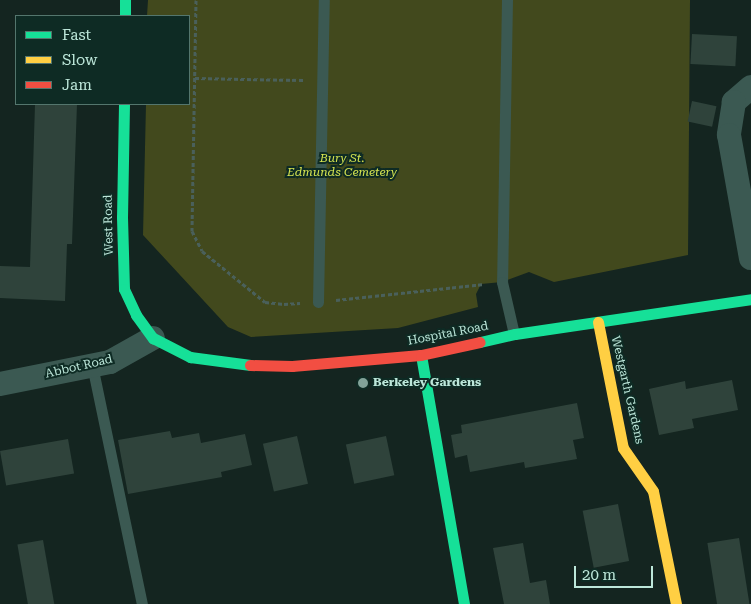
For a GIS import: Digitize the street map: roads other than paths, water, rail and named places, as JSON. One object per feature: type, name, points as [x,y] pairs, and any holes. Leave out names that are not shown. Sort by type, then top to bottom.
[{"type":"street","points":[[125,0],[125,15]]},
{"type":"street","points":[[751,87],[734,102],[729,135],[751,258]]},
{"type":"street","name":"West Road","points":[[124,105],[122,217],[124,289],[136,315],[153,338]]},
{"type":"street","name":"Hospital Road","points":[[153,338],[190,357],[232,364],[292,366],[421,355],[514,334],[751,299]]},
{"type":"street","name":"Westgarth Gardens","points":[[598,322],[623,448],[653,491],[676,604]]},
{"type":"street","name":"Abbot Road","points":[[0,384],[110,362],[153,338]]},
{"type":"street","points":[[421,355],[464,604]]},
{"type":"lane","points":[[318,302],[324,0]]},
{"type":"lane","points":[[507,0],[502,282],[514,334]]},
{"type":"lane","points":[[92,365],[142,604]]},
{"type":"place","name":"Berkeley Gardens","points":[[363,383]]},
{"type":"park label","name":"Bury St. Edmunds Cemetery","points":[[342,166]]}]
